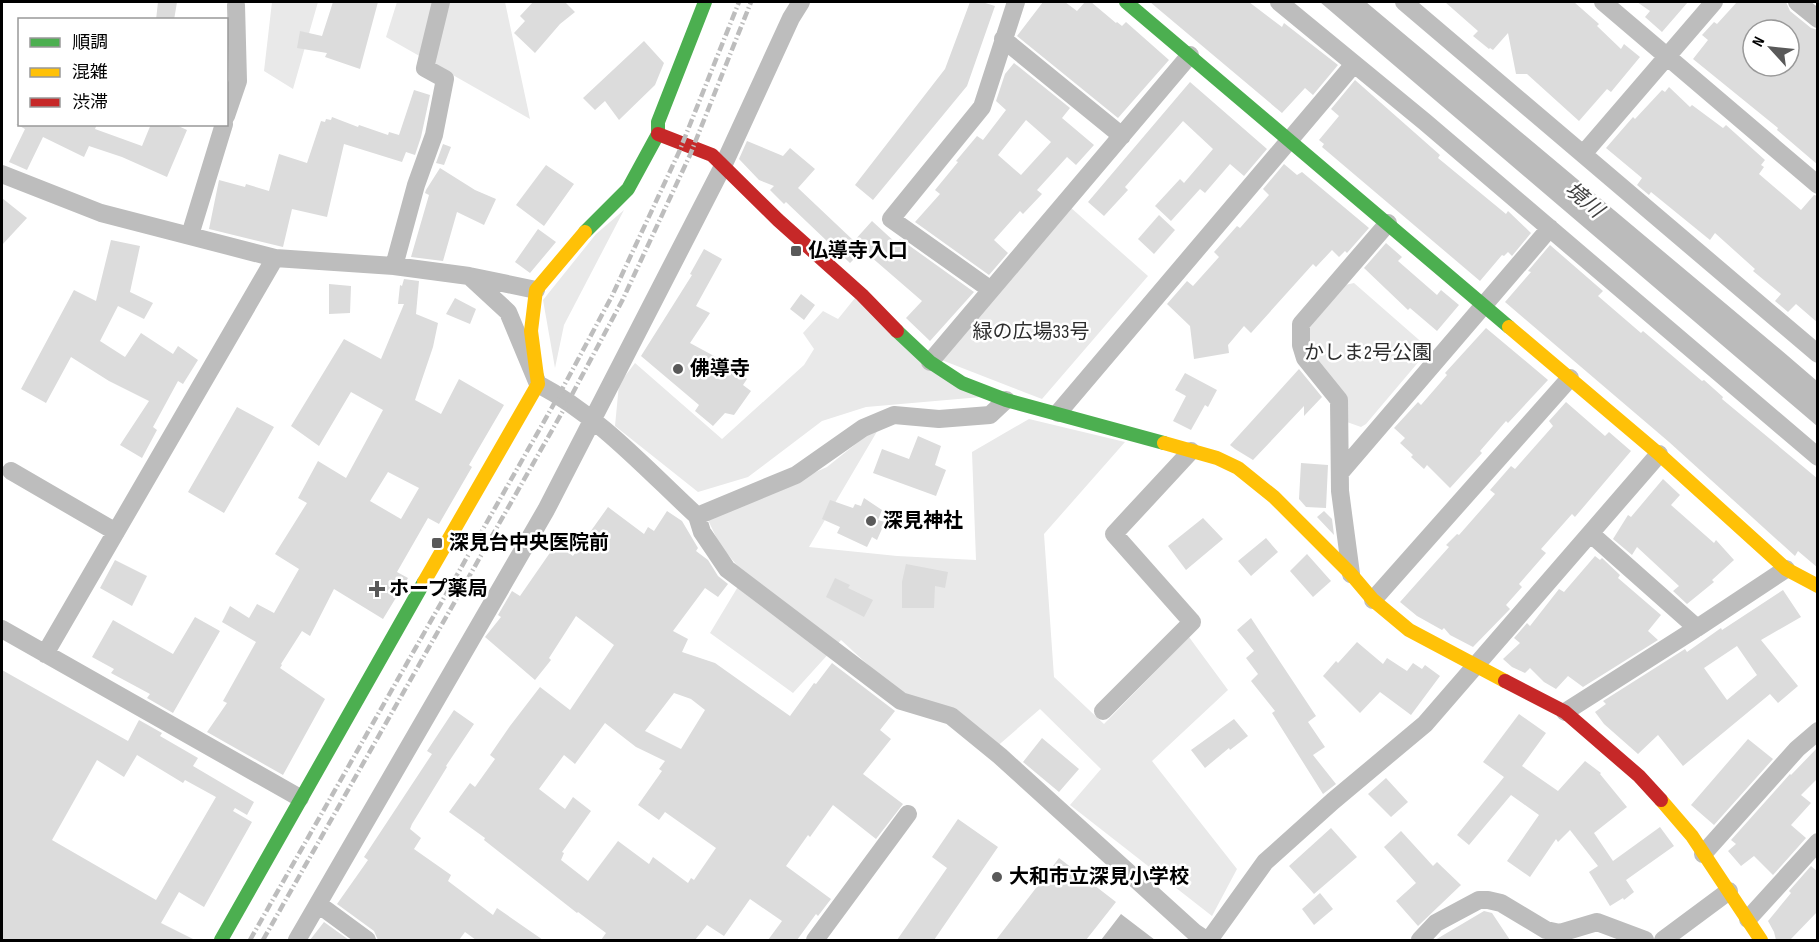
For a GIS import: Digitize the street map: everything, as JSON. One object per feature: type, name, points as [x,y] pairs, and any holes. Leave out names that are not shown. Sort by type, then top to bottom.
[{"type":"street","points":[[394,266],[416,184],[434,135],[445,79],[425,68],[441,2]]},
{"type":"street","points":[[221,940],[538,384],[531,331],[536,290],[584,233],[628,189],[658,134],[658,122],[705,2]]},
{"type":"street","points":[[297,940],[546,510],[723,166],[791,18],[801,2]]},
{"type":"street","points":[[991,290],[891,219],[982,107],[1016,2]]},
{"type":"street","points":[[1126,2],[1659,454],[1786,569],[1818,586]]},
{"type":"street","points":[[1279,2],[1550,228],[1818,457]]},
{"type":"street","points":[[1404,2],[1818,354]]},
{"type":"street","points":[[1603,2],[1818,185]]},
{"type":"street","points":[[1584,153],[1714,2]]},
{"type":"street","points":[[1797,2],[1818,19]]},
{"type":"street","points":[[228,110],[238,81],[236,5]]},
{"type":"street","points":[[1003,39],[1122,136]]},
{"type":"street","points":[[930,362],[1190,55]]},
{"type":"street","points":[[1058,413],[1354,64]]},
{"type":"street","points":[[190,236],[223,126]]},
{"type":"street","points":[[658,134],[712,155],[737,181],[849,283],[910,345],[930,362],[962,383],[1006,400],[1217,458],[1238,468],[1274,497],[1351,574],[1373,600],[1408,630],[1565,712],[1639,776],[1692,836],[1761,940]]},
{"type":"street","points":[[2,174],[101,213],[275,258],[394,266],[469,276],[536,290]]},
{"type":"street","points":[[1351,574],[1340,491],[1339,400],[1305,358],[1301,345],[1301,324],[1388,223]]},
{"type":"street","points":[[1340,473],[1550,228]]},
{"type":"street","points":[[45,654],[275,258]]},
{"type":"street","points":[[469,276],[508,312],[538,384],[559,395],[592,420],[698,516],[702,532],[727,569],[901,701],[951,716],[1000,756],[1194,932],[1208,940],[1265,862],[1425,724],[1659,454]]},
{"type":"street","points":[[1373,600],[1570,378]]},
{"type":"street","points":[[698,516],[796,475],[863,428],[894,415],[939,420],[990,415],[1006,400]]},
{"type":"street","points":[[1103,711],[1192,622],[1114,534],[1191,451]]},
{"type":"street","points":[[11,471],[116,532]]},
{"type":"street","points":[[1591,534],[1697,628]]},
{"type":"street","points":[[1565,712],[1786,569]]},
{"type":"street","points":[[2,629],[300,798]]},
{"type":"street","points":[[1703,854],[1797,749],[1818,730]]},
{"type":"street","points":[[815,940],[908,814]]},
{"type":"street","points":[[1748,919],[1818,842]]},
{"type":"street","points":[[1663,940],[1729,891]]},
{"type":"street","points":[[1420,940],[1436,923],[1479,900],[1488,900],[1501,903],[1546,930],[1560,933],[1597,922],[1645,940]]},
{"type":"street","points":[[318,904],[367,940]]},
{"type":"green space","points":[[272,2],[318,2],[293,89],[264,71]]},
{"type":"green space","points":[[397,2],[505,2],[530,119],[386,37]]},
{"type":"green space","name":"緑の広場33号","points":[[1070,207],[1148,276],[1042,399],[939,359]]},
{"type":"green space","points":[[624,210],[564,325],[555,368],[543,300],[596,234]]},
{"type":"green space","name":"かしま2号公園","points":[[1354,283],[1426,346],[1426,353],[1361,427],[1347,422],[1307,347],[1307,331],[1345,285]]},
{"type":"green space","points":[[855,298],[981,397],[866,407],[822,421],[748,477],[698,492],[615,426],[619,384],[635,363],[722,439],[804,365],[814,349],[803,333],[823,311],[838,319]]},
{"type":"green space","points":[[1029,419],[1125,442],[1044,534],[1054,677],[1104,724],[1189,637],[1228,690],[1152,761],[1237,869],[1212,916],[1070,805],[1101,769],[1040,709],[994,749],[903,697],[841,640],[793,693],[710,633],[745,575],[720,545],[708,520],[827,467],[882,423],[809,547],[897,556],[976,560],[972,452]]},
{"type":"water","name":"境川","points":[[1320,2],[1366,2],[1788,356],[1817,381],[1817,426]]},
{"type":"water","points":[[1121,914],[1155,940],[1101,940]]},
{"type":"building","points":[[158,2],[177,2],[174,18],[156,18]]},
{"type":"building","points":[[333,2],[378,2],[360,69],[325,57],[327,53],[297,48],[300,31],[322,36]]},
{"type":"building","points":[[533,2],[565,2],[575,12],[560,24],[535,53],[514,33],[525,21],[520,16]]},
{"type":"building","points":[[970,2],[982,2],[995,6],[967,86],[873,200],[855,185],[945,69]]},
{"type":"building","points":[[1043,2],[1065,2],[1077,11],[1085,2],[1091,2],[1116,23],[1122,26],[1126,22],[1169,60],[1118,118],[1017,36]]},
{"type":"building","points":[[1150,2],[1249,2],[1282,27],[1284,23],[1338,65],[1313,95],[1305,88],[1282,113]]},
{"type":"building","points":[[1445,2],[1574,2],[1599,24],[1597,26],[1621,49],[1624,44],[1640,57],[1611,92],[1607,89],[1579,121],[1527,74],[1516,74],[1508,33],[1493,50],[1489,49],[1473,36],[1478,31]]},
{"type":"building","points":[[1637,2],[1688,2],[1662,32],[1645,17],[1650,11]]},
{"type":"building","points":[[1737,2],[1786,2],[1790,11],[1799,18],[1741,18],[1741,78],[1801,78],[1801,20],[1811,28],[1818,30],[1818,165],[1777,130],[1778,128],[1693,59],[1708,40],[1702,35],[1714,22],[1717,24]]},
{"type":"building","points":[[644,41],[664,63],[655,85],[619,120],[605,101],[595,110],[583,98]]},
{"type":"building","points":[[1014,63],[1070,108],[1062,118],[1094,145],[1076,165],[1067,157],[1037,190],[1042,194],[1023,214],[1020,211],[994,240],[1008,253],[989,275],[915,222],[940,194],[935,190],[958,162],[956,161],[977,136],[983,140],[1006,110],[996,101],[1005,74]],"holes":[[[1026,120],[1051,142],[1021,175],[998,155]]]},
{"type":"building","points":[[1355,80],[1440,155],[1438,158],[1506,214],[1508,211],[1531,233],[1512,256],[1508,252],[1502,255],[1480,281],[1322,147],[1324,144],[1319,140],[1339,116],[1331,109]]},
{"type":"building","points":[[1190,82],[1267,149],[1244,176],[1230,164],[1205,193],[1200,189],[1171,221],[1155,206],[1180,179],[1184,183],[1213,149],[1183,121],[1125,187],[1128,190],[1104,216],[1088,202]]},
{"type":"building","points":[[1669,87],[1690,107],[1692,105],[1723,128],[1726,125],[1765,160],[1761,165],[1764,167],[1759,174],[1801,210],[1814,195],[1818,196],[1818,323],[1796,304],[1788,312],[1775,301],[1781,294],[1753,271],[1755,269],[1715,233],[1710,240],[1651,192],[1649,195],[1637,185],[1642,178],[1606,148],[1633,117],[1635,119],[1662,90],[1665,92]]},
{"type":"building","points":[[414,90],[430,95],[415,155],[406,152],[402,162],[344,144],[327,217],[292,209],[283,247],[209,229],[219,180],[245,187],[246,184],[269,191],[279,154],[307,163],[321,121],[331,120],[332,117],[358,127],[359,125],[388,135],[389,132],[399,135]]},
{"type":"building","points":[[20,126],[96,126],[95,129],[142,146],[150,126],[178,126],[187,130],[167,177],[122,157],[89,146],[84,157],[43,137],[27,170],[9,162],[25,129]]},
{"type":"building","points":[[747,141],[783,156],[790,148],[815,169],[798,188],[854,241],[872,221],[896,243],[900,239],[974,292],[930,341],[906,318],[922,301],[863,250],[850,263],[786,202],[784,204],[770,190],[774,186],[759,180],[739,159]]},
{"type":"building","points":[[443,144],[451,147],[444,165],[436,163]]},
{"type":"building","points":[[1284,164],[1297,175],[1302,172],[1369,228],[1347,253],[1345,251],[1339,257],[1332,250],[1316,267],[1313,264],[1251,333],[1244,326],[1228,345],[1229,353],[1194,359],[1190,326],[1167,304],[1187,281],[1193,286],[1219,257],[1214,252],[1237,226],[1240,228],[1269,195],[1263,189]]},
{"type":"building","points":[[546,165],[574,184],[544,226],[516,205]]},
{"type":"building","points":[[440,168],[475,190],[496,199],[484,225],[457,212],[443,261],[411,257],[429,195],[425,193]]},
{"type":"building","points":[[2,198],[27,218],[2,245]]},
{"type":"building","points":[[1159,215],[1175,230],[1154,254],[1138,239]]},
{"type":"building","points":[[538,229],[556,242],[530,273],[515,262]]},
{"type":"building","points":[[111,240],[140,246],[130,292],[153,303],[144,319],[118,306],[100,341],[125,357],[141,333],[173,354],[178,346],[198,360],[183,384],[178,381],[153,427],[157,430],[142,458],[120,445],[149,401],[109,381],[71,357],[46,403],[21,389],[74,290],[96,301]]},
{"type":"building","points":[[1386,243],[1402,257],[1398,261],[1437,295],[1441,290],[1459,305],[1437,331],[1410,308],[1408,310],[1364,268]]},
{"type":"building","points":[[1550,245],[1603,291],[1598,296],[1641,333],[1643,331],[1702,381],[1704,380],[1723,397],[1722,399],[1818,479],[1818,568],[1798,551],[1795,556],[1669,442],[1505,302],[1531,272],[1528,271]]},
{"type":"building","points":[[704,249],[722,259],[696,306],[710,313],[690,343],[727,363],[747,379],[743,385],[751,391],[734,415],[725,413],[713,426],[695,411],[699,405],[641,356],[692,275],[690,274]]},
{"type":"building","points":[[404,279],[419,281],[416,314],[438,323],[433,347],[415,400],[441,414],[459,379],[504,405],[469,465],[472,467],[439,524],[428,518],[397,572],[408,578],[383,619],[334,589],[310,636],[302,631],[281,664],[280,668],[325,699],[283,775],[207,732],[227,703],[223,701],[256,642],[222,622],[230,606],[249,618],[257,604],[274,613],[299,569],[275,554],[307,503],[298,498],[318,461],[346,478],[383,410],[351,392],[319,446],[291,426],[344,339],[381,359],[404,304],[398,304],[400,285],[402,286]],"holes":[[[388,472],[419,488],[401,519],[370,501]]]},
{"type":"building","points":[[329,284],[351,286],[350,313],[329,314]]},
{"type":"building","points":[[801,294],[815,305],[804,320],[790,309]]},
{"type":"building","points":[[455,298],[476,309],[470,324],[446,314]]},
{"type":"building","points":[[1486,328],[1548,380],[1508,423],[1506,421],[1480,451],[1482,453],[1450,488],[1427,465],[1424,469],[1411,457],[1413,455],[1400,443],[1405,438],[1394,428],[1418,402],[1421,405],[1447,375],[1445,373]]},
{"type":"building","points":[[1299,369],[1322,397],[1304,416],[1304,406],[1253,460],[1230,445]]},
{"type":"building","points":[[1185,373],[1217,390],[1208,407],[1205,405],[1191,430],[1173,421],[1186,396],[1175,390]]},
{"type":"building","points":[[1566,402],[1605,436],[1609,432],[1631,451],[1575,517],[1572,514],[1541,549],[1546,553],[1519,584],[1522,587],[1506,605],[1510,609],[1473,647],[1450,635],[1444,628],[1442,630],[1417,616],[1400,602],[1449,547],[1446,545],[1457,534],[1459,535],[1495,494],[1490,490],[1511,466],[1515,469],[1553,426],[1549,421]]},
{"type":"building","points":[[237,407],[274,427],[224,513],[188,492]]},
{"type":"building","points":[[918,436],[941,446],[935,465],[946,470],[936,496],[873,473],[882,449],[909,459]]},
{"type":"building","points":[[1301,463],[1328,465],[1326,508],[1306,507],[1299,499]]},
{"type":"building","points":[[1663,479],[1680,495],[1671,505],[1714,543],[1716,540],[1734,560],[1712,580],[1714,582],[1687,604],[1673,591],[1679,586],[1637,547],[1632,555],[1613,539],[1628,515],[1631,517]]},
{"type":"building","points":[[864,498],[882,510],[878,520],[885,522],[877,540],[872,537],[867,547],[837,533],[840,527],[822,519],[830,500],[853,508],[855,504],[861,506]]},
{"type":"building","points":[[608,507],[644,534],[648,527],[654,531],[667,511],[682,521],[698,548],[696,551],[708,560],[718,576],[728,584],[718,597],[705,588],[673,631],[688,639],[682,652],[715,663],[790,716],[832,663],[895,711],[880,730],[891,739],[863,774],[903,804],[876,839],[833,805],[810,837],[808,835],[786,866],[831,899],[818,916],[816,914],[797,940],[768,940],[782,921],[750,899],[724,936],[707,925],[695,940],[601,940],[606,933],[577,913],[484,840],[485,838],[449,812],[470,783],[475,787],[495,759],[490,755],[540,687],[570,710],[614,645],[576,616],[549,658],[551,660],[535,680],[485,637],[501,617],[498,615],[512,591],[520,596],[556,544],[573,556]],"holes":[[[674,693],[691,699],[705,710],[681,749],[645,731]],[[605,723],[636,747],[665,761],[659,769],[662,771],[638,805],[659,820],[665,812],[716,848],[694,880],[691,878],[688,883],[653,857],[649,864],[618,841],[588,881],[561,860],[564,853],[562,852],[591,811],[573,797],[565,809],[539,789],[564,755],[575,764]]]},
{"type":"building","points":[[1324,511],[1332,519],[1334,535],[1317,517]]},
{"type":"building","points":[[1203,518],[1223,539],[1186,570],[1168,546]]},
{"type":"building","points":[[1266,538],[1278,552],[1251,576],[1238,561]]},
{"type":"building","points":[[1307,554],[1331,581],[1313,597],[1290,571]]},
{"type":"building","points":[[1595,556],[1600,560],[1602,558],[1620,575],[1618,578],[1661,615],[1648,631],[1658,640],[1583,687],[1568,676],[1556,689],[1544,682],[1530,668],[1525,673],[1512,667],[1503,659],[1520,643],[1514,638],[1527,623],[1530,626],[1559,589],[1564,592]]},
{"type":"building","points":[[115,560],[147,576],[132,606],[100,588]]},
{"type":"building","points":[[906,564],[948,572],[945,588],[935,586],[934,608],[902,608],[902,582]]},
{"type":"building","points":[[835,578],[850,585],[848,588],[873,600],[864,617],[826,597]]},
{"type":"building","points":[[1783,590],[1801,617],[1761,640],[1798,686],[1778,703],[1770,694],[1683,766],[1658,735],[1638,754],[1604,724],[1595,712],[1606,704],[1603,701],[1685,649],[1687,652],[1721,628],[1722,630]],"holes":[[[1737,646],[1757,675],[1727,700],[1704,668]]]},
{"type":"building","points":[[195,617],[220,631],[173,713],[147,698],[150,694],[111,673],[114,669],[92,657],[113,620],[173,654]]},
{"type":"building","points":[[1251,618],[1316,716],[1308,722],[1325,747],[1313,755],[1336,784],[1323,794],[1272,713],[1275,711],[1251,681],[1258,674],[1246,658],[1254,651],[1237,630]]},
{"type":"building","points":[[1357,642],[1383,664],[1387,658],[1407,671],[1413,663],[1422,669],[1425,665],[1440,676],[1411,715],[1380,692],[1360,713],[1323,676]]},
{"type":"building","points":[[2,670],[128,741],[139,720],[162,733],[160,736],[198,758],[193,766],[254,802],[247,815],[235,808],[233,811],[252,822],[204,907],[179,892],[161,923],[195,940],[2,940]],"holes":[[[137,755],[183,783],[185,780],[216,797],[156,900],[52,840],[97,760],[124,777]]]},
{"type":"building","points":[[454,710],[474,724],[412,824],[410,829],[421,838],[414,849],[451,875],[448,881],[493,915],[497,908],[543,940],[476,940],[465,932],[459,940],[378,940],[374,931],[337,904],[368,860],[364,857],[432,754],[427,751]]},
{"type":"building","points":[[1519,714],[1546,733],[1522,766],[1558,791],[1585,761],[1601,773],[1627,807],[1594,833],[1613,861],[1660,827],[1674,846],[1626,880],[1634,892],[1624,900],[1623,898],[1610,906],[1589,872],[1598,866],[1570,830],[1558,842],[1556,839],[1530,877],[1507,861],[1539,815],[1511,795],[1469,845],[1457,835],[1504,777],[1483,762]]},
{"type":"building","points":[[1234,719],[1248,736],[1205,768],[1191,750]]},
{"type":"building","points":[[1042,738],[1079,769],[1059,792],[1023,762]]},
{"type":"building","points":[[1748,739],[1773,759],[1714,825],[1691,805]]},
{"type":"building","points":[[1818,747],[1818,778],[1801,795],[1811,803],[1791,825],[1806,838],[1773,875],[1754,856],[1741,866],[1728,851],[1736,844],[1731,840],[1790,774]]},
{"type":"building","points":[[1386,778],[1408,802],[1391,817],[1368,794]]},
{"type":"building","points":[[958,819],[998,847],[934,940],[897,940],[947,868],[932,857]]},
{"type":"building","points":[[1331,828],[1357,857],[1314,894],[1289,866]]},
{"type":"building","points":[[1401,831],[1433,866],[1437,862],[1461,885],[1418,926],[1396,901],[1416,883],[1384,847]]},
{"type":"building","points":[[1059,858],[1116,902],[1086,940],[996,940]]},
{"type":"building","points":[[1811,866],[1818,872],[1818,911],[1790,940],[1776,940],[1768,921],[1791,893],[1789,891]]},
{"type":"building","points":[[1320,893],[1333,909],[1314,925],[1302,909]]},
{"type":"building","points":[[1484,911],[1492,913],[1510,940],[1435,940]]},
{"type":"building","points":[[324,922],[349,940],[310,940]]},
{"type":"railway","points":[[250,940],[559,395],[612,296],[679,152],[739,2]]},
{"type":"railway","points":[[263,940],[568,402],[622,301],[690,155],[751,2]]},
{"type":"traffic: fast","points":[[585,232],[628,189],[658,134],[658,122],[705,2]]},
{"type":"traffic: fast","points":[[1126,2],[1509,327]]},
{"type":"traffic: fast","points":[[897,331],[930,362],[962,383],[1006,400],[1164,443]]},
{"type":"traffic: fast","points":[[221,940],[424,582]]},
{"type":"traffic: slow","points":[[424,582],[538,384],[531,331],[536,290],[585,232]]},
{"type":"traffic: slow","points":[[1509,327],[1659,454],[1786,569],[1818,586]]},
{"type":"traffic: slow","points":[[1164,443],[1217,458],[1238,468],[1274,497],[1351,574],[1373,600],[1409,630],[1505,681]]},
{"type":"traffic: slow","points":[[1661,800],[1692,836],[1761,940]]},
{"type":"traffic: jam","points":[[658,134],[712,155],[778,220],[862,295],[897,331]]},
{"type":"traffic: jam","points":[[1505,681],[1565,712],[1639,776],[1661,800]]},
{"type":"place","name":"仏導寺入口","points":[[796,251]]},
{"type":"place","name":"佛導寺","points":[[678,369]]},
{"type":"place","name":"深見神社","points":[[871,521]]},
{"type":"place","name":"深見台中央医院前","points":[[437,543]]},
{"type":"place","name":"ホープ薬局","points":[[377,589]]},
{"type":"place","name":"大和市立深見小学校","points":[[997,877]]}]
